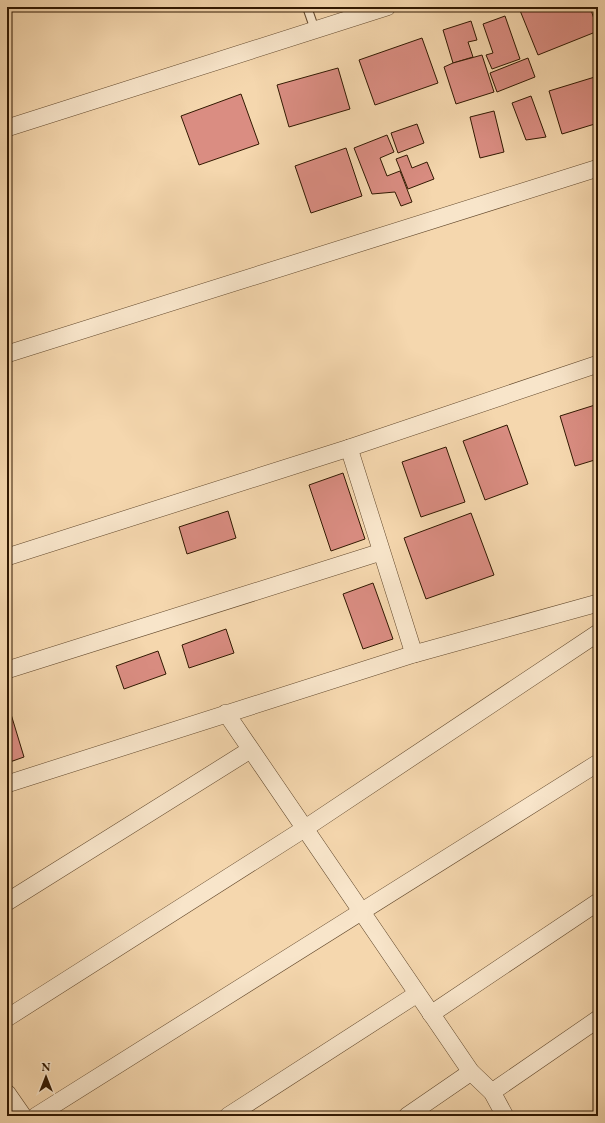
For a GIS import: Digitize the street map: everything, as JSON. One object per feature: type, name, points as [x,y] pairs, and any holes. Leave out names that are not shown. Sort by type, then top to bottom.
[{"type":"street","points":[[7,128],[387,7]]},
{"type":"street","points":[[7,354],[598,168]]},
{"type":"street","points":[[7,557],[349,448],[598,364]]},
{"type":"street","points":[[349,448],[414,654]]},
{"type":"street","points":[[7,670],[381,552]]},
{"type":"street","points":[[7,784],[414,654],[598,603]]},
{"type":"street","points":[[7,1018],[304,829],[598,633]]},
{"type":"street","points":[[226,713],[471,1072],[492,1092],[505,1116]]},
{"type":"street","points":[[7,902],[250,750]]},
{"type":"street","points":[[36,1116],[362,913],[598,763]]},
{"type":"street","points":[[431,1014],[598,902]]},
{"type":"street","points":[[228,1116],[417,994]]},
{"type":"street","points":[[492,1092],[598,1019]]},
{"type":"street","points":[[406,1116],[471,1072]]},
{"type":"street","points":[[7,1092],[23,1116]]},
{"type":"lane","points":[[307,7],[315,30]]},
{"type":"building","points":[[590,7],[598,31],[538,55],[519,8]]},
{"type":"building","points":[[505,16],[520,59],[492,69],[486,55],[493,53],[483,24]]},
{"type":"building","points":[[471,21],[477,40],[468,42],[473,57],[453,63],[443,30]]},
{"type":"building","points":[[422,38],[438,83],[375,105],[359,60]]},
{"type":"building","points":[[482,55],[494,92],[456,104],[444,67]]},
{"type":"building","points":[[528,58],[535,77],[497,92],[490,73]]},
{"type":"building","points":[[338,68],[350,109],[289,127],[277,85]]},
{"type":"building","points":[[598,76],[598,123],[562,134],[549,91]]},
{"type":"building","points":[[241,94],[259,144],[199,165],[181,116]]},
{"type":"building","points":[[531,96],[546,137],[526,140],[512,103]]},
{"type":"building","points":[[494,111],[504,152],[480,158],[470,117]]},
{"type":"building","points":[[417,124],[424,143],[398,153],[391,133]]},
{"type":"building","points":[[387,135],[394,152],[380,158],[387,176],[400,171],[412,202],[401,206],[395,192],[372,194],[354,148]]},
{"type":"building","points":[[346,148],[362,196],[311,213],[295,166]]},
{"type":"building","points":[[407,155],[412,168],[427,162],[434,179],[408,189],[396,159]]},
{"type":"building","points":[[595,405],[598,415],[598,459],[575,466],[560,416]]},
{"type":"building","points":[[507,425],[528,484],[485,500],[463,441]]},
{"type":"building","points":[[446,447],[465,502],[421,517],[402,462]]},
{"type":"building","points":[[343,473],[365,539],[331,551],[309,485]]},
{"type":"building","points":[[228,511],[236,538],[187,554],[179,527]]},
{"type":"building","points":[[471,513],[494,575],[426,599],[404,538]]},
{"type":"building","points":[[373,583],[393,639],[363,649],[343,594]]},
{"type":"building","points":[[226,629],[234,653],[189,668],[182,645]]},
{"type":"building","points":[[158,651],[166,674],[124,689],[116,666]]},
{"type":"building","points":[[7,701],[24,757],[7,763]]}]
